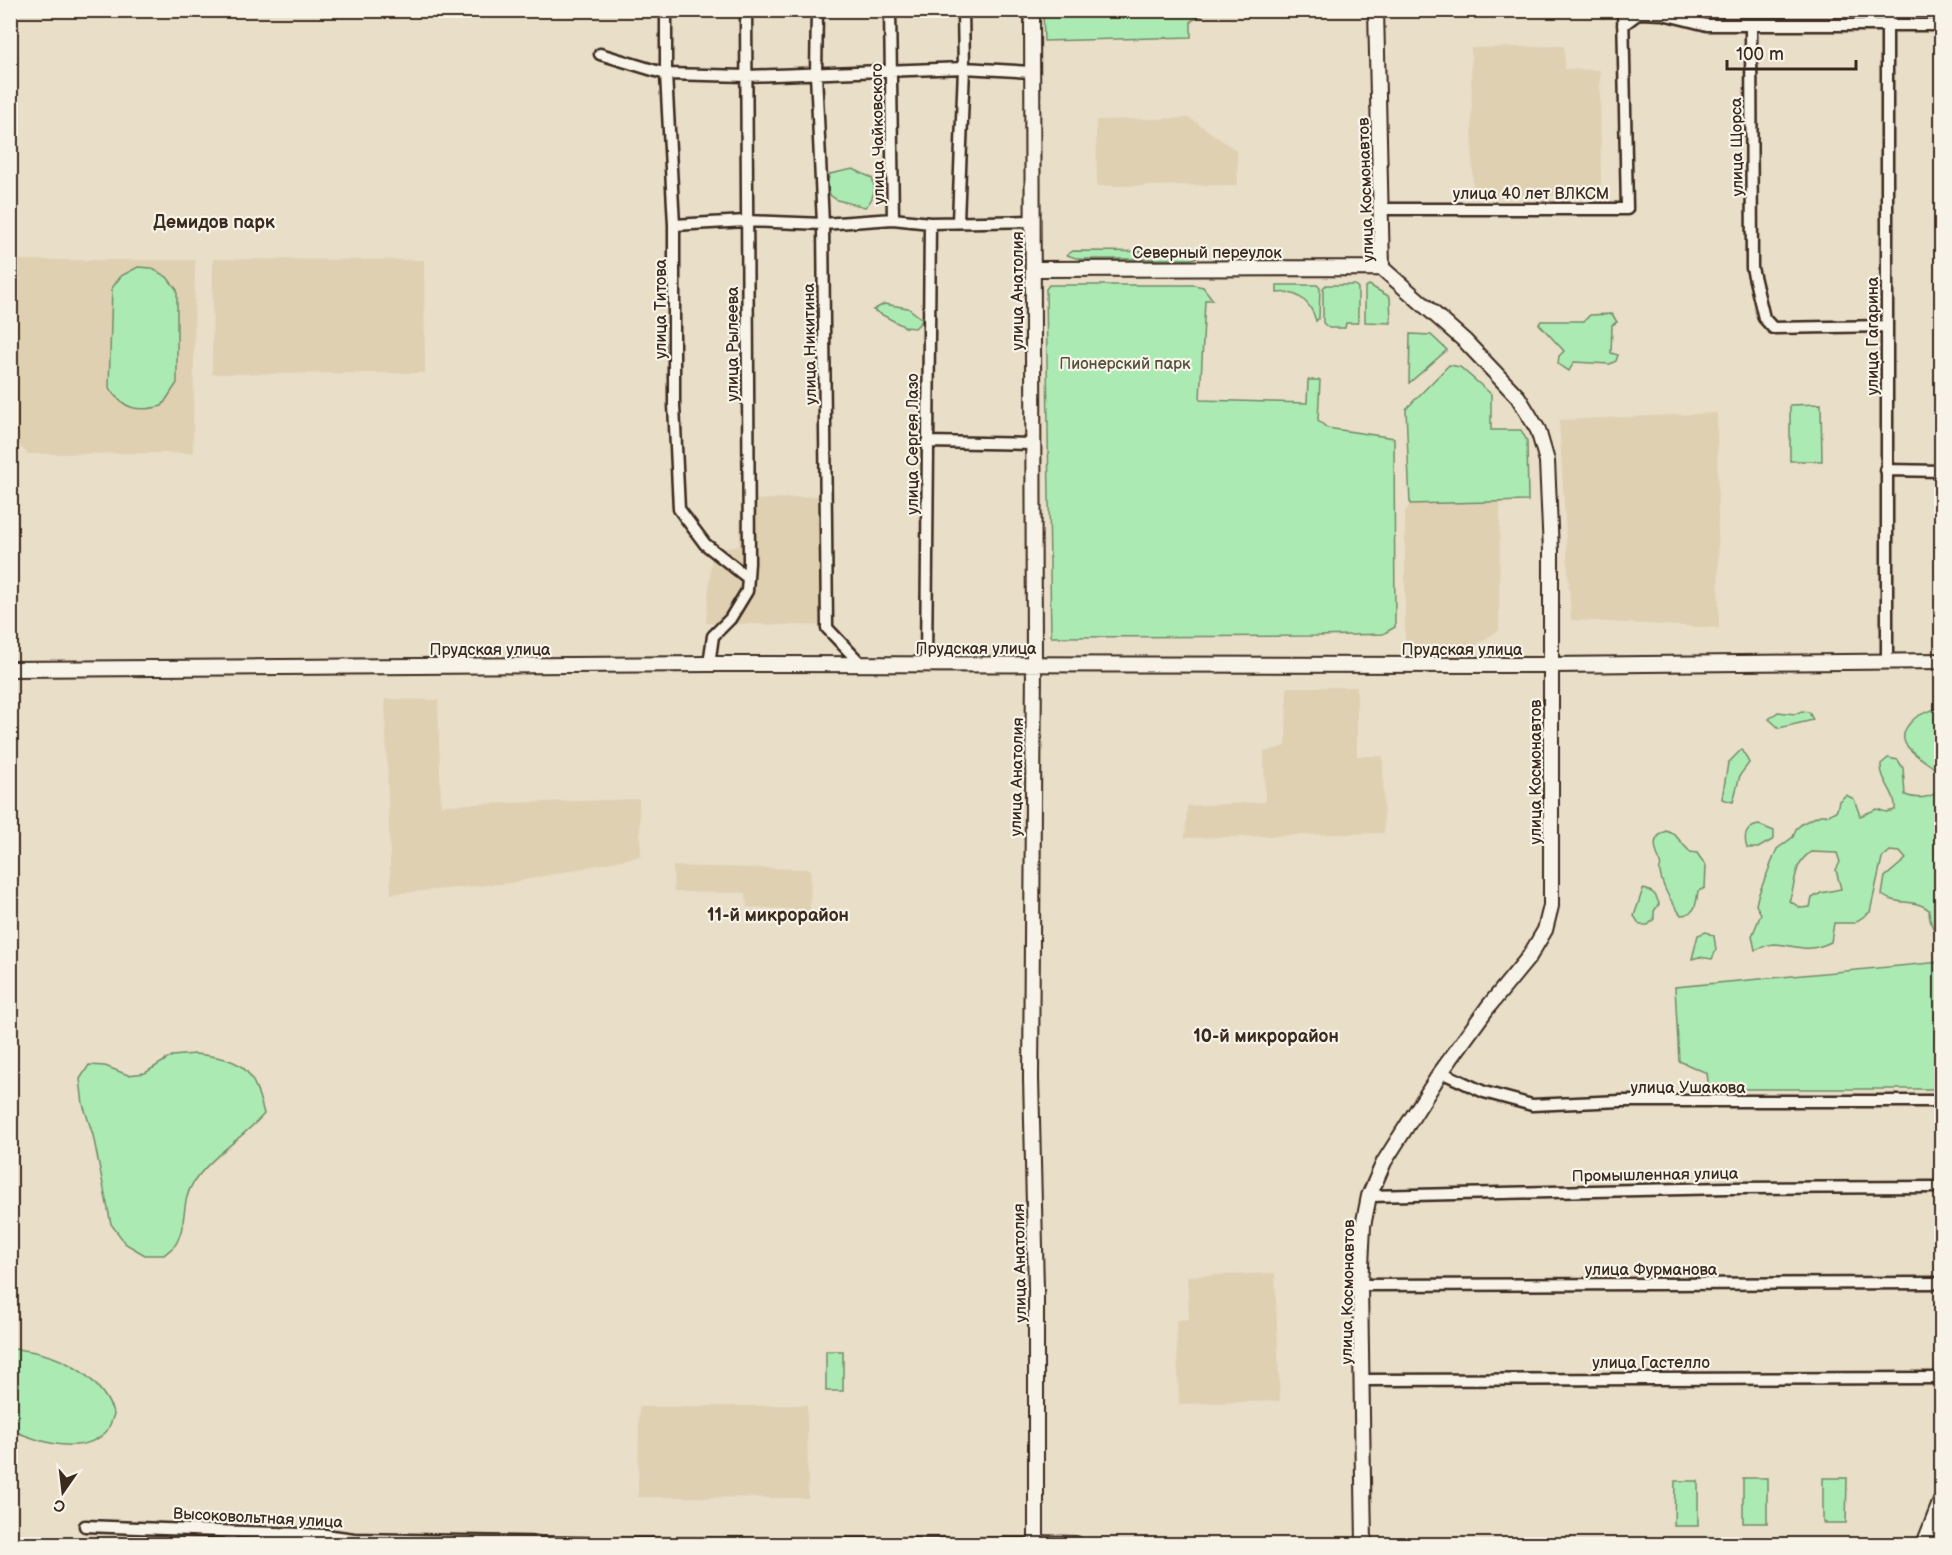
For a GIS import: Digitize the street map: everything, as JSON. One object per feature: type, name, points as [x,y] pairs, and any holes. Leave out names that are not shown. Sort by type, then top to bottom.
[{"type":"street","name":"улица Титова","points":[[666,10],[666,74],[674,225],[674,405],[679,509],[705,544],[748,578]]},
{"type":"street","name":"улица Рылеева","points":[[709,664],[713,636],[730,619],[747,591],[748,578],[746,10]]},
{"type":"street","name":"улица Никитина","points":[[817,10],[816,74],[823,224],[827,628],[861,664]]},
{"type":"street","name":"улица Чайковского","points":[[890,10],[893,219],[930,223],[1033,221]]},
{"type":"street","points":[[958,221],[964,68],[963,10]]},
{"type":"street","name":"улица Анатолия","points":[[1032,10],[1034,664],[1031,1078],[1036,1289],[1036,1544]]},
{"type":"street","name":"улица Космонавтов","points":[[1364,1545],[1360,1285],[1363,1226],[1369,1196],[1384,1162],[1441,1072],[1488,1007],[1529,957],[1548,924],[1551,906],[1551,665],[1547,461],[1538,430],[1518,397],[1465,341],[1382,268],[1376,10]]},
{"type":"street","name":"улица 40 лет ВЛКСМ","points":[[1380,209],[1627,209],[1623,10]]},
{"type":"street","name":"улица Гагарина","points":[[1887,10],[1887,661]]},
{"type":"street","points":[[1623,25],[1640,13],[1663,14],[1707,25],[1941,25]]},
{"type":"street","name":"улица Щорса","points":[[1751,25],[1752,268],[1764,318],[1773,328],[1887,326]]},
{"type":"street","points":[[600,54],[666,74],[747,76],[964,68],[1032,72]]},
{"type":"street","points":[[674,225],[746,221],[823,224],[893,219]]},
{"type":"street","name":"улица Сергея Лазо","points":[[926,665],[930,223]]},
{"type":"street","name":"Северный переулок","points":[[1033,268],[1382,268]]},
{"type":"street","points":[[927,442],[1034,444]]},
{"type":"street","points":[[1886,470],[1941,471]]},
{"type":"street","name":"Прудская улица","points":[[10,669],[709,664],[1551,665],[1941,661]]},
{"type":"street","name":"улица Ушакова","points":[[1441,1072],[1484,1092],[1532,1105],[1621,1101],[1941,1101]]},
{"type":"street","name":"Промышленная улица","points":[[1369,1196],[1727,1188],[1941,1187]]},
{"type":"street","name":"улица Фурманова","points":[[1360,1285],[1941,1283]]},
{"type":"street","name":"улица Гастелло","points":[[1362,1380],[1941,1378]]},
{"type":"street","points":[[1924,1545],[1941,1498]]},
{"type":"street","name":"Высоковольтная улица","points":[[86,1526],[325,1535],[354,1539],[625,1544],[1076,1545]]},
{"type":"street","points":[[228,1545],[232,1532]]},
{"type":"shaded area","points":[[1564,46],[1565,69],[1600,70],[1601,195],[1473,196],[1471,48]]},
{"type":"shaded area","points":[[1190,118],[1237,151],[1238,185],[1097,186],[1096,120]]},
{"type":"shaded area","points":[[213,259],[424,260],[425,373],[212,374]]},
{"type":"shaded area","points":[[10,260],[195,260],[193,453],[28,454],[11,437]]},
{"type":"shaded area","points":[[1717,413],[1719,628],[1571,620],[1559,420]]},
{"type":"shaded area","points":[[832,495],[830,626],[706,623],[712,551],[739,546],[741,501]]},
{"type":"shaded area","points":[[1500,501],[1499,630],[1475,646],[1405,645],[1405,512],[1410,504]]},
{"type":"shaded area","points":[[1287,687],[1357,687],[1357,756],[1383,756],[1384,833],[1185,838],[1187,806],[1265,802],[1264,752],[1286,746]]},
{"type":"shaded area","points":[[385,699],[438,700],[441,805],[639,799],[641,856],[510,883],[391,894]]},
{"type":"shaded area","points":[[673,866],[811,869],[810,910],[747,907],[746,893],[674,892]]},
{"type":"shaded area","points":[[1275,1273],[1280,1401],[1179,1404],[1176,1320],[1189,1319],[1187,1276]]},
{"type":"shaded area","points":[[807,1405],[808,1498],[638,1497],[639,1407]]},
{"type":"green space","points":[[1043,10],[1211,11],[1191,21],[1191,37],[1044,41]]},
{"type":"green space","points":[[853,169],[872,178],[874,190],[865,207],[837,200],[830,195],[827,183],[830,174]]},
{"type":"green space","points":[[1073,251],[1200,252],[1202,255],[1192,259],[1079,259],[1067,255]]},
{"type":"green space","points":[[138,267],[151,268],[167,277],[177,290],[177,383],[162,406],[146,409],[126,405],[109,388],[112,288],[121,276]]},
{"type":"green space","name":"Пионерский парк","points":[[1049,285],[1194,285],[1203,287],[1213,300],[1205,300],[1200,400],[1307,403],[1308,380],[1320,380],[1318,420],[1327,428],[1394,438],[1395,627],[1383,634],[1318,636],[1051,637],[1046,289]]},
{"type":"green space","points":[[1277,285],[1317,285],[1320,288],[1319,318],[1316,321],[1311,308],[1297,296],[1291,293],[1277,293]]},
{"type":"green space","points":[[1326,285],[1355,285],[1358,288],[1358,323],[1346,323],[1345,328],[1329,328],[1323,323],[1323,288]]},
{"type":"green space","points":[[1369,285],[1390,297],[1391,323],[1365,322],[1365,287]]},
{"type":"green space","points":[[884,304],[908,308],[922,319],[921,322],[915,328],[905,327],[873,310]]},
{"type":"green space","points":[[1612,314],[1617,322],[1612,325],[1611,353],[1618,355],[1616,361],[1610,364],[1574,362],[1569,371],[1558,364],[1559,356],[1564,351],[1539,324],[1541,321],[1584,321],[1590,315]]},
{"type":"green space","points":[[1410,334],[1431,335],[1447,350],[1409,383]]},
{"type":"green space","points":[[1449,365],[1460,367],[1491,394],[1491,430],[1521,430],[1527,441],[1528,501],[1410,504],[1406,409]]},
{"type":"green space","points":[[1821,404],[1822,461],[1790,461],[1790,405]]},
{"type":"green space","points":[[1941,706],[1941,774],[1905,744],[1904,736],[1906,728],[1915,718]]},
{"type":"green space","points":[[1802,711],[1809,712],[1813,720],[1779,728],[1769,719],[1778,712],[1795,714]]},
{"type":"green space","points":[[1742,749],[1749,763],[1740,775],[1733,802],[1722,799],[1728,763]]},
{"type":"green space","points":[[1888,758],[1898,760],[1903,768],[1905,795],[1924,797],[1941,789],[1941,936],[1935,932],[1929,910],[1924,906],[1882,895],[1885,877],[1906,859],[1900,852],[1890,851],[1882,858],[1870,912],[1854,923],[1834,923],[1831,942],[1815,948],[1772,944],[1755,950],[1752,936],[1761,914],[1756,905],[1777,849],[1793,837],[1796,829],[1803,823],[1820,815],[1829,815],[1837,810],[1839,801],[1846,795],[1854,799],[1860,816],[1877,809],[1886,812],[1895,810],[1894,798],[1883,776],[1881,764]],"holes":[[[1811,852],[1837,853],[1840,862],[1836,870],[1841,889],[1821,893],[1812,898],[1810,907],[1801,908],[1789,901],[1798,868],[1805,857]]]},
{"type":"green space","points":[[1759,825],[1774,831],[1774,839],[1758,848],[1747,848],[1745,840],[1748,830]]},
{"type":"green space","points":[[1666,831],[1674,834],[1690,852],[1697,853],[1706,866],[1705,888],[1698,891],[1697,901],[1690,913],[1681,915],[1661,878],[1661,865],[1655,845],[1657,837]]},
{"type":"green space","points":[[1643,889],[1654,894],[1659,904],[1654,911],[1654,919],[1648,925],[1640,925],[1634,916]]},
{"type":"green space","points":[[1706,932],[1714,936],[1716,950],[1712,959],[1699,957],[1692,959],[1698,935]]},
{"type":"green space","points":[[1941,962],[1941,1089],[1709,1089],[1707,1073],[1679,1061],[1675,987]]},
{"type":"green space","points":[[195,1054],[224,1059],[243,1068],[255,1085],[264,1114],[218,1155],[193,1183],[187,1197],[182,1228],[175,1246],[164,1255],[145,1255],[126,1244],[111,1224],[93,1135],[83,1104],[80,1079],[89,1065],[105,1066],[128,1075],[145,1073],[172,1056]]},
{"type":"green space","points":[[11,1349],[59,1359],[86,1376],[107,1399],[114,1414],[106,1432],[96,1440],[72,1445],[46,1442],[11,1430]]},
{"type":"green space","points":[[826,1351],[843,1351],[843,1391],[826,1391]]},
{"type":"green space","points":[[1743,1478],[1767,1478],[1767,1523],[1743,1523]]},
{"type":"green space","points":[[1823,1478],[1847,1478],[1846,1523],[1823,1523]]},
{"type":"green space","points":[[1675,1481],[1698,1481],[1698,1526],[1674,1526]]},
{"type":"district","name":"Демидов парк","points":[[214,222]]},
{"type":"district","name":"11-й микрорайон","points":[[778,915]]},
{"type":"district","name":"10-й микрорайон","points":[[1266,1036]]}]
